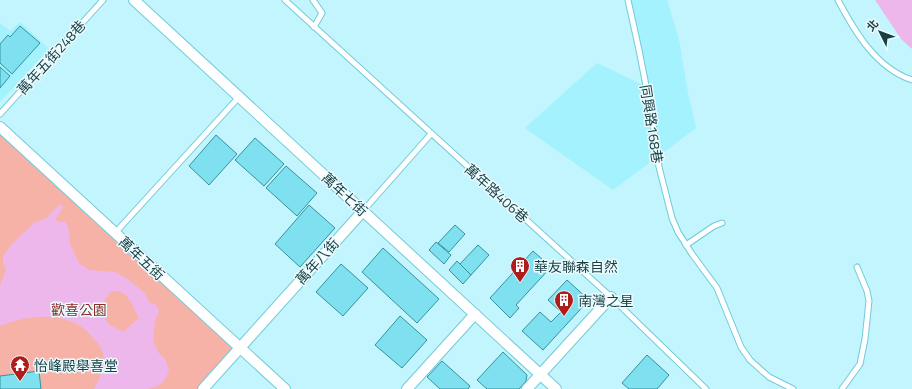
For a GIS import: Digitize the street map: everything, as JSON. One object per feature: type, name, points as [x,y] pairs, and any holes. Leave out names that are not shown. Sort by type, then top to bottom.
[{"type":"street","name":"萬年七街","points":[[134,0],[556,389]]},
{"type":"street","name":"萬年五街","points":[[0,127],[285,389]]},
{"type":"street","name":"萬年八街","points":[[203,389],[362,211]]},
{"type":"street","points":[[527,389],[611,297]]},
{"type":"street","points":[[407,389],[474,314]]},
{"type":"lane","name":"萬年五街248巷","points":[[0,114],[103,0]]},
{"type":"lane","name":"萬年路406巷","points":[[285,0],[611,297],[706,389]]},
{"type":"lane","points":[[313,0],[322,13],[314,27]]},
{"type":"lane","name":"同興路168巷","points":[[628,0],[652,116],[658,167],[672,218],[686,245],[717,288],[741,347],[750,360],[769,377],[793,389]]},
{"type":"lane","points":[[838,0],[848,18],[870,50],[883,64],[904,78],[912,80]]},
{"type":"lane","points":[[115,233],[239,97]]},
{"type":"lane","name":"萬年八街","points":[[362,211],[431,134]]},
{"type":"lane","points":[[686,245],[714,226],[722,223]]},
{"type":"lane","points":[[842,389],[860,364],[865,338],[869,301],[867,291],[857,267]]},
{"type":"shaded area","points":[[629,0],[667,0],[679,40],[688,93],[696,128],[613,190],[525,128],[597,63],[647,87]]},
{"type":"shaded area","points":[[875,0],[912,0],[912,49],[901,39]]},
{"type":"shaded area","points":[[20,22],[49,49],[0,102],[0,23],[10,31]]},
{"type":"shaded area","points":[[60,204],[63,207],[55,220],[65,222],[68,226],[70,244],[79,263],[89,270],[115,272],[126,278],[145,293],[149,302],[156,305],[159,310],[155,321],[153,341],[159,353],[165,359],[169,370],[164,381],[156,387],[147,389],[94,389],[100,376],[104,360],[100,346],[87,331],[64,319],[52,317],[25,318],[0,326],[0,286],[6,270],[3,262],[3,256],[12,244],[34,223],[46,218]],"holes":[[[112,291],[122,293],[129,298],[139,318],[123,332],[110,325],[101,313],[104,301]]]},
{"type":"green space","name":"歡喜公園","points":[[0,127],[240,348],[203,389],[0,389]]},
{"type":"building","points":[[20,26],[40,43],[12,74],[0,63],[0,44],[8,35],[10,37]]},
{"type":"building","points":[[0,67],[10,76],[0,88]]},
{"type":"building","points":[[216,135],[237,154],[209,185],[189,166]]},
{"type":"building","points":[[255,138],[284,164],[264,186],[235,160]]},
{"type":"building","points":[[286,166],[317,193],[297,216],[266,188]]},
{"type":"building","points":[[309,205],[335,228],[300,267],[275,244]]},
{"type":"building","points":[[455,225],[465,234],[449,252],[438,243]]},
{"type":"building","points":[[436,242],[451,255],[444,264],[429,250]]},
{"type":"building","points":[[478,245],[489,255],[471,275],[460,264]]},
{"type":"building","points":[[383,248],[439,299],[417,323],[362,272]]},
{"type":"building","name":"華友聯森自然","points":[[533,251],[551,267],[516,305],[519,308],[510,318],[490,298]]},
{"type":"building","points":[[457,261],[471,275],[463,284],[449,270]]},
{"type":"building","points":[[341,264],[368,288],[343,316],[316,292]]},
{"type":"building","name":"南灣之星","points":[[567,280],[589,300],[543,350],[522,331],[540,312],[551,322],[561,312],[548,300]]},
{"type":"building","points":[[400,316],[427,340],[402,368],[375,345]]},
{"type":"building","points":[[503,352],[527,375],[526,381],[519,389],[487,389],[477,380]]},
{"type":"building","points":[[647,355],[669,375],[657,389],[629,389],[622,383]]},
{"type":"building","points":[[442,361],[470,386],[468,389],[440,389],[427,377]]},
{"type":"building","name":"怡峰殿舉喜堂","points":[[39,371],[41,389],[0,389],[0,376]]},
{"type":"place","name":"華友聯森自然","points":[[520,283]]},
{"type":"place","name":"南灣之星","points":[[564,317]]},
{"type":"place","name":"怡峰殿舉喜堂","points":[[20,382]]}]
